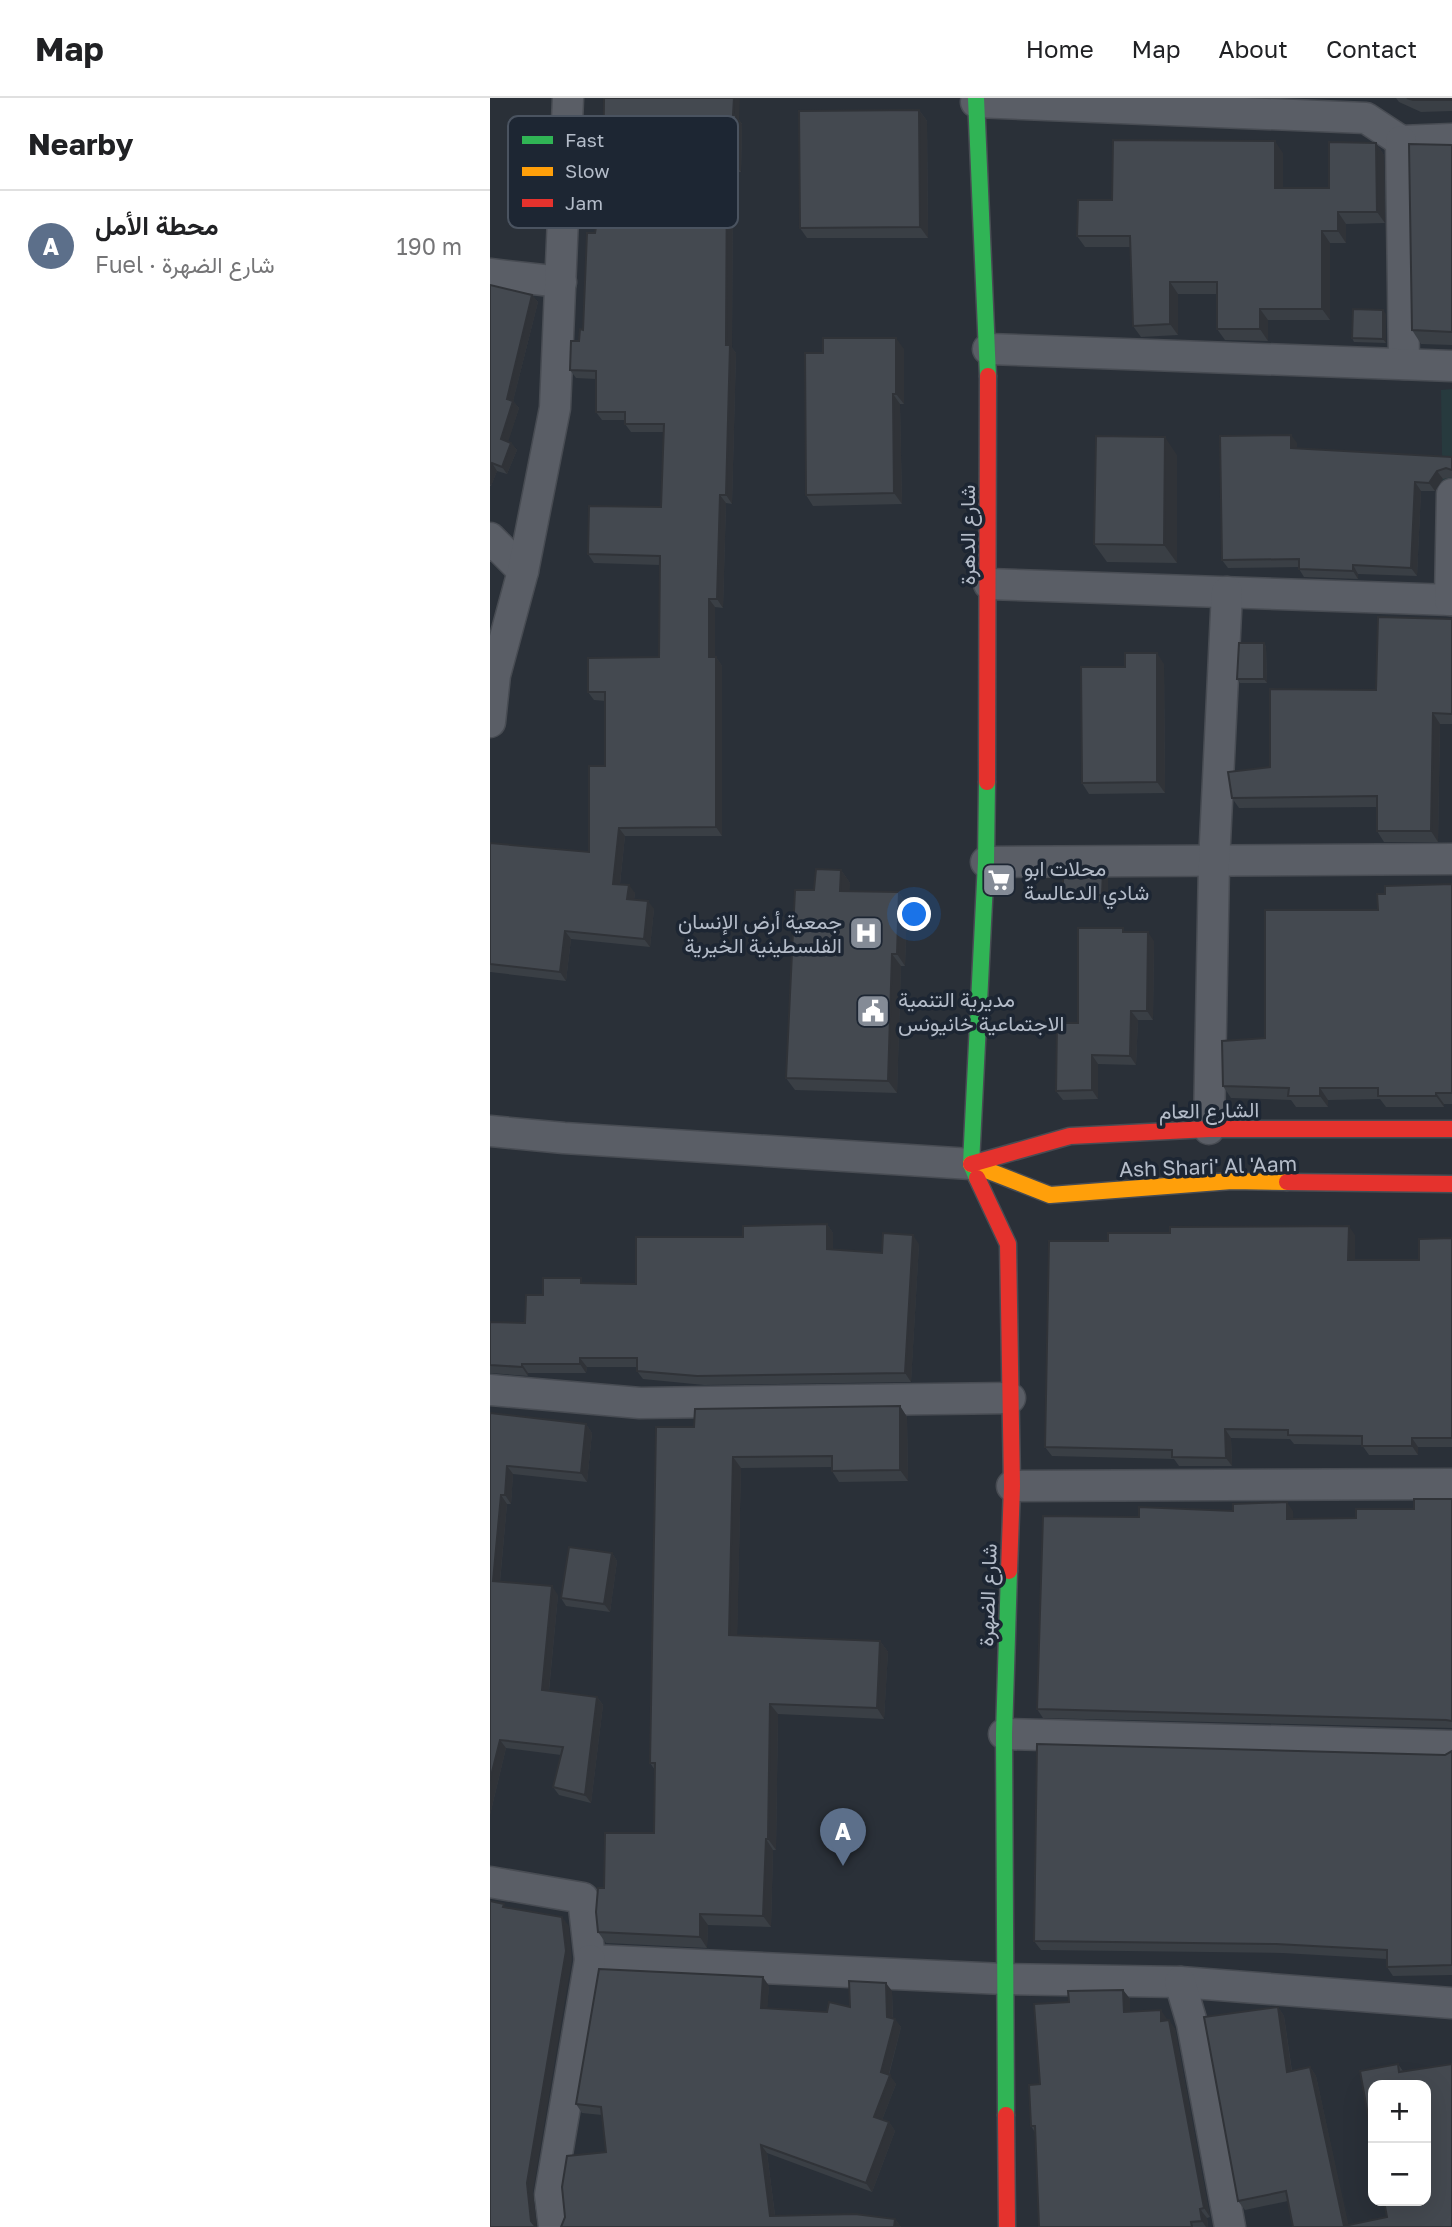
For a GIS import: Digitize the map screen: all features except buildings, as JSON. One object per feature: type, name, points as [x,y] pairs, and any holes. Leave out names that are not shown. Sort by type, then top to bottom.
[{"type":"street","points":[[567,116],[568,98]]},
{"type":"street","points":[[976,100],[1366,108],[1401,141],[1452,139]]},
{"type":"street","name":"شارع الدهرة","points":[[976,100],[988,349],[989,584],[983,973]]},
{"type":"street","points":[[1401,141],[1404,364]]},
{"type":"street","points":[[490,722],[495,675],[523,571],[555,408],[563,228]]},
{"type":"street","points":[[490,274],[561,282]]},
{"type":"street","points":[[988,349],[1452,366]]},
{"type":"street","points":[[989,584],[1451,600],[1452,494]]},
{"type":"street","points":[[490,538],[523,571]]},
{"type":"street","points":[[1209,1129],[1214,863],[1227,592]]},
{"type":"street","points":[[986,863],[1452,859]]},
{"type":"street","name":"شارع الضهرة","points":[[983,973],[971,1164],[1008,1244],[1012,1486],[1004,1734],[1007,2227]]},
{"type":"street","name":"الشارع العام","points":[[971,1164],[1070,1136],[1209,1129],[1452,1129]]},
{"type":"street","points":[[490,1130],[564,1138],[971,1164]]},
{"type":"street","name":"Ash Shari' Al 'Aam","points":[[971,1164],[1050,1195],[1232,1181],[1452,1184]]},
{"type":"street","points":[[490,1390],[640,1403],[1010,1398]]},
{"type":"street","points":[[1012,1486],[1452,1483]]},
{"type":"street","points":[[1004,1734],[1452,1746]]},
{"type":"street","points":[[490,1882],[583,1898],[590,1960],[550,2195],[554,2227]]},
{"type":"street","points":[[590,1960],[1004,1979],[1180,1982],[1452,2003]]},
{"type":"street","points":[[1180,1982],[1192,2023],[1230,2227]]},
{"type":"green space","points":[[1452,389],[1452,575],[1444,574],[1441,390]]},
{"type":"traffic: fast","points":[[976,98],[988,376]]},
{"type":"traffic: fast","points":[[977,1178],[971,1164],[986,862],[987,782]]},
{"type":"traffic: fast","points":[[1006,2115],[1004,1734],[1009,1571]]},
{"type":"traffic: slow","points":[[971,1164],[1050,1195],[1232,1181],[1287,1182]]},
{"type":"traffic: jam","points":[[987,782],[988,376]]},
{"type":"traffic: jam","points":[[971,1164],[1070,1136],[1209,1129],[1452,1129]]},
{"type":"traffic: jam","points":[[977,1178],[1008,1244],[1012,1486],[1009,1571]]},
{"type":"traffic: jam","points":[[1287,1182],[1452,1184]]},
{"type":"traffic: jam","points":[[1006,2115],[1007,2227]]},
{"type":"place","name":"محلات ابو شادي الدعالسة","points":[[999,880]]},
{"type":"place","name":"جمعية أرض الإنسان الفلسطينية الخيرية","points":[[866,933]]},
{"type":"place","name":"مديرية التنمية الاجتماعية خانيونس","points":[[873,1011]]},
{"type":"place","name":"محطة الأمل","points":[[843,1866]]}]
